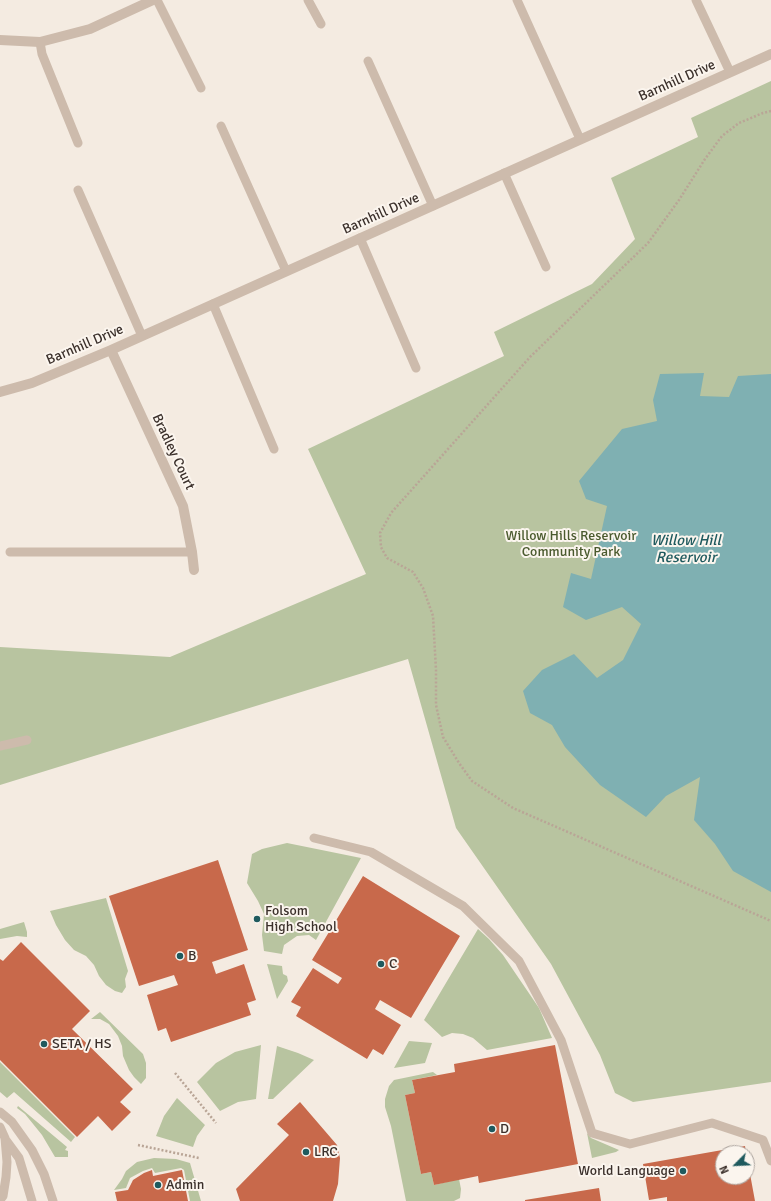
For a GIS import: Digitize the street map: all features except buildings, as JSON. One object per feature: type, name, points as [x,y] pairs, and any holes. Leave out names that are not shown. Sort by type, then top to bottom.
[{"type":"street","points":[[0,40],[40,42],[90,29],[153,0]]},
{"type":"street","name":"Barnhill Drive","points":[[0,392],[32,383],[111,350],[771,54]]},
{"type":"street","name":"Bradley Court","points":[[111,350],[183,506],[194,570]]},
{"type":"lane","points":[[157,0],[201,88]]},
{"type":"lane","points":[[308,0],[321,24]]},
{"type":"lane","points":[[517,0],[580,139]]},
{"type":"lane","points":[[696,0],[730,72]]},
{"type":"lane","points":[[40,42],[42,54],[78,143]]},
{"type":"lane","points":[[368,61],[433,206]]},
{"type":"lane","points":[[221,126],[286,271]]},
{"type":"lane","points":[[504,173],[546,267]]},
{"type":"lane","points":[[78,190],[142,336]]},
{"type":"lane","points":[[360,238],[416,368]]},
{"type":"lane","points":[[212,304],[274,449]]},
{"type":"lane","points":[[10,552],[192,552]]},
{"type":"lane","points":[[0,746],[27,740]]},
{"type":"lane","points":[[314,838],[372,852],[463,906],[519,961],[561,1040],[592,1132],[630,1144],[712,1123],[763,1140],[771,1161]]},
{"type":"lane","points":[[0,1112],[12,1122],[32,1150],[44,1174],[53,1201]]},
{"type":"lane","points":[[0,1128],[19,1158],[32,1201]]},
{"type":"lane","points":[[0,1200],[6,1177],[7,1162],[5,1138]]},
{"type":"path","points":[[771,111],[739,123],[722,136],[648,243],[530,357],[391,512],[380,533],[381,547],[387,558],[413,572],[423,588],[433,616],[436,705],[443,737],[472,781],[513,808],[771,921]]},
{"type":"path","points":[[176,1073],[216,1123]]},
{"type":"path","points":[[138,1145],[199,1158]]},
{"type":"green space","name":"Willow Hills Reservoir Community Park","points":[[771,81],[771,1082],[633,1102],[615,1093],[600,1055],[551,964],[456,828],[408,659],[0,785],[0,647],[170,657],[366,574],[308,449],[504,356],[494,332],[592,284],[635,239],[611,178],[698,137],[691,118]]},
{"type":"green space","points":[[287,843],[361,858],[316,940],[309,935],[297,936],[284,945],[282,954],[264,951],[262,935],[264,914],[247,883],[252,854],[262,849]]},
{"type":"green space","points":[[106,898],[128,971],[125,979],[126,987],[122,993],[115,991],[106,985],[99,976],[94,965],[86,956],[74,950],[65,940],[50,911]]},
{"type":"green space","points":[[24,922],[27,937],[17,936],[0,939],[0,929]]},
{"type":"green space","points":[[478,929],[503,955],[539,1008],[552,1038],[487,1050],[473,1038],[463,1034],[452,1033],[442,1037],[424,1020]]},
{"type":"green space","points":[[267,964],[282,966],[283,974],[287,976],[288,981],[277,999]]},
{"type":"green space","points":[[100,1012],[143,1054],[146,1063],[146,1078],[141,1084],[129,1070],[123,1056],[122,1046],[118,1036],[109,1024],[100,1019],[91,1019]]},
{"type":"green space","points":[[409,1041],[432,1043],[425,1063],[394,1068]]},
{"type":"green space","points":[[261,1045],[256,1099],[238,1102],[220,1111],[197,1082],[216,1063],[235,1052]]},
{"type":"green space","points":[[277,1046],[314,1060],[273,1099],[268,1099]]},
{"type":"green space","points":[[0,1062],[75,1137],[71,1142],[14,1092],[7,1098],[0,1092]]},
{"type":"green space","points":[[433,1072],[437,1075],[412,1080],[415,1093],[405,1095],[421,1174],[431,1172],[434,1185],[459,1179],[461,1189],[460,1198],[454,1201],[406,1201],[391,1126],[385,1107],[385,1099],[389,1086],[394,1080]]},
{"type":"green space","points":[[177,1098],[205,1125],[197,1136],[193,1147],[156,1136],[164,1116]]},
{"type":"green space","points":[[18,1106],[67,1147],[65,1150],[68,1151],[68,1157],[55,1157],[42,1135],[25,1114],[17,1108]]},
{"type":"green space","points":[[587,1133],[591,1138],[619,1150],[592,1158]]},
{"type":"green space","points":[[154,1158],[176,1159],[190,1163],[201,1201],[190,1201],[184,1170],[181,1168],[155,1173],[152,1168],[130,1178],[126,1188],[114,1190],[126,1171],[137,1162]]},
{"type":"water","name":"Willow Hill Reservoir","points":[[704,373],[700,396],[729,397],[738,376],[771,374],[771,892],[733,871],[715,844],[694,820],[700,777],[666,796],[646,817],[600,785],[565,747],[552,725],[530,713],[523,691],[542,670],[574,654],[597,678],[623,660],[641,624],[622,607],[586,620],[563,607],[571,573],[591,579],[607,506],[586,499],[579,481],[622,429],[657,421],[653,400],[660,374]]},
{"type":"place","name":"Folsom High School","points":[[257,919]]},
{"type":"place","name":"B","points":[[180,956]]},
{"type":"place","name":"C","points":[[381,964]]},
{"type":"place","name":"SETA / HS","points":[[44,1044]]},
{"type":"place","name":"D","points":[[492,1129]]},
{"type":"place","name":"LRC","points":[[306,1152]]},
{"type":"place","name":"World Language","points":[[683,1171]]},
{"type":"place","name":"Admin","points":[[158,1185]]}]
